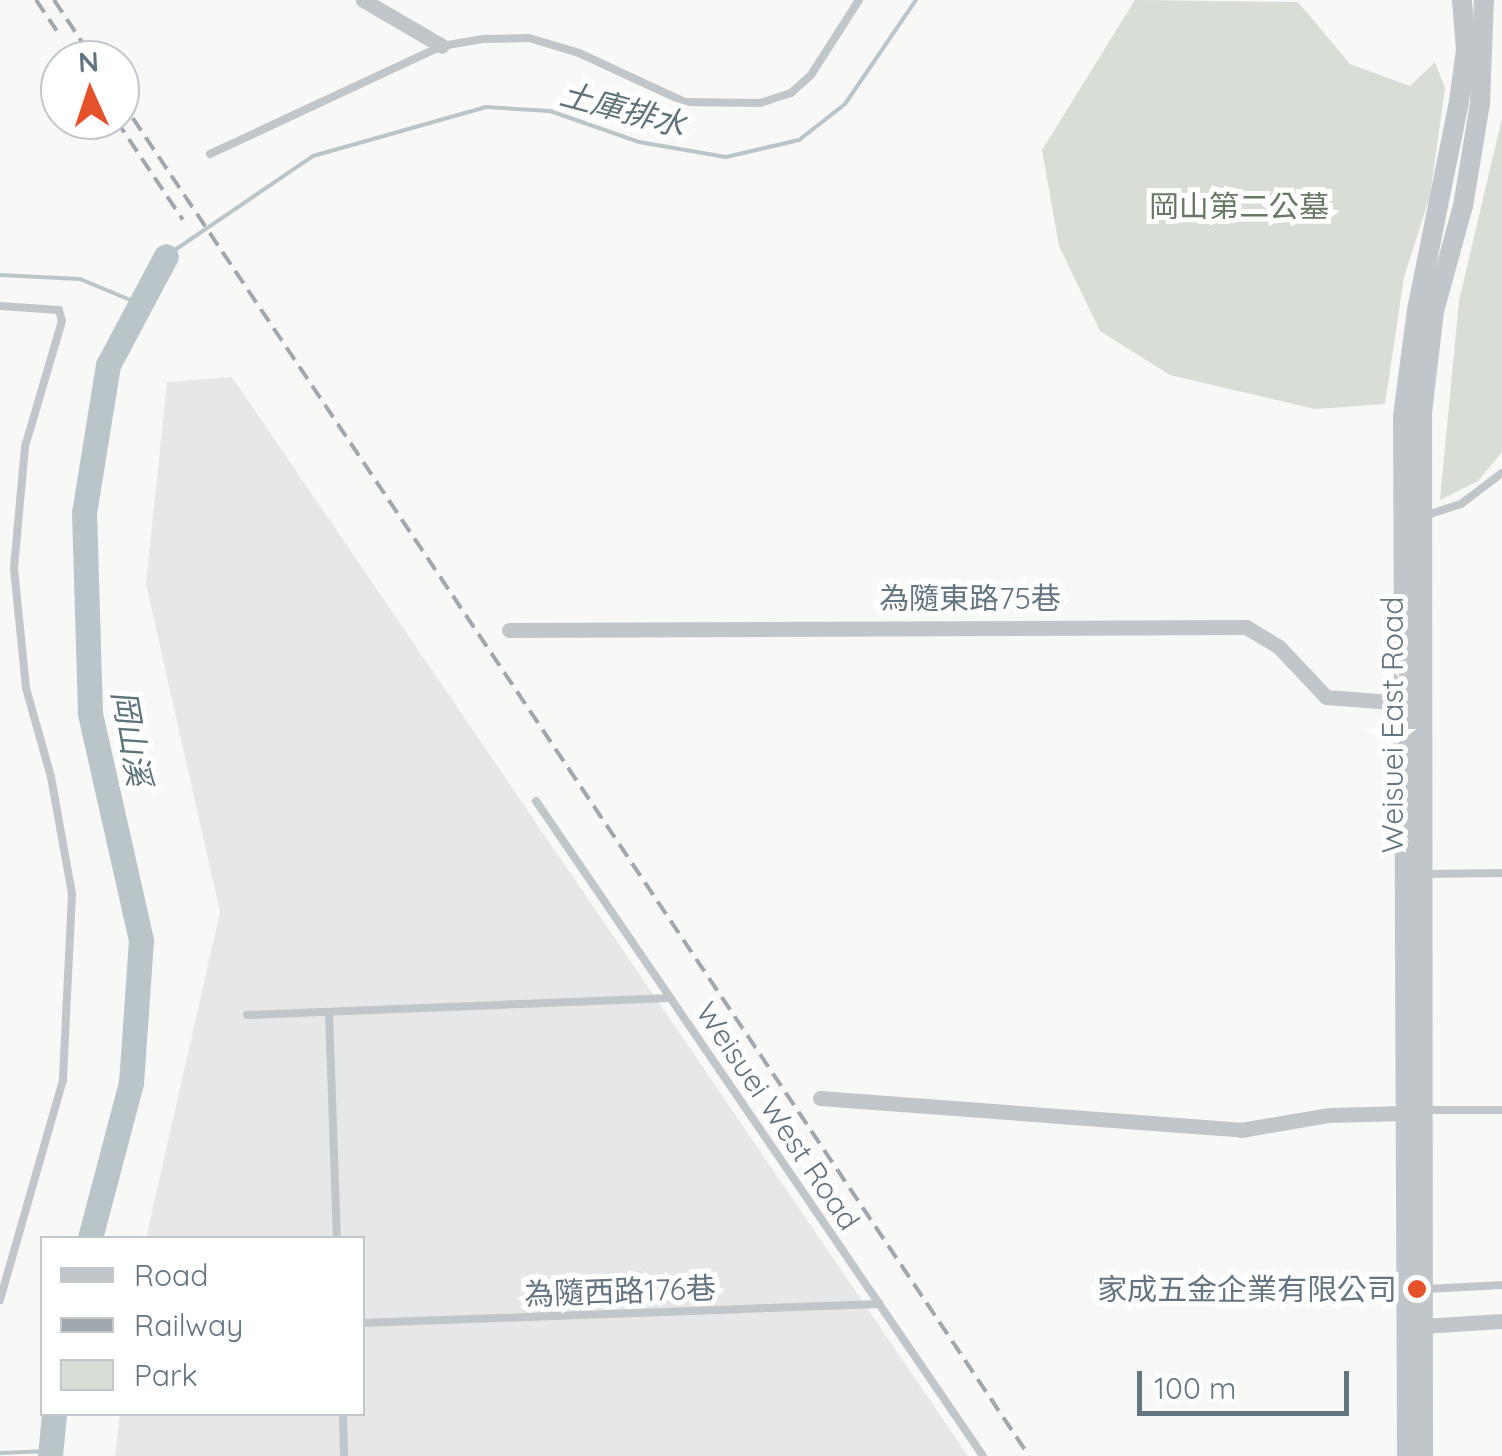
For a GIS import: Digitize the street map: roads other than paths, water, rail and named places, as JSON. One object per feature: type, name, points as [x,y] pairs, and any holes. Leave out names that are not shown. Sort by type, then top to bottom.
[{"type":"street","points":[[363,0],[442,46]]},
{"type":"street","name":"Weisuei East Road","points":[[1423,1456],[1422,1289],[1404,703],[1403,416],[1416,310],[1460,101],[1462,0]]},
{"type":"street","name":"Weisuei East Road","points":[[1407,1456],[1422,874],[1422,413],[1434,311],[1464,206],[1485,51],[1484,0]]},
{"type":"street","name":"為隨東路75巷","points":[[509,630],[1246,627],[1278,646],[1326,697],[1404,703]]},
{"type":"street","points":[[820,1098],[1241,1130],[1328,1115],[1414,1112]]},
{"type":"street","points":[[1422,1326],[1502,1321]]},
{"type":"lane","points":[[210,154],[442,46],[529,38],[578,53],[685,102],[740,105],[791,94],[811,75],[859,0]]},
{"type":"lane","points":[[0,306],[59,310],[62,321],[26,447],[14,568],[26,688],[64,838],[72,960],[63,1080],[0,1300]]},
{"type":"lane","points":[[1422,516],[1462,504],[1502,474]]},
{"type":"lane","name":"Weisuei West Road","points":[[536,801],[983,1456]]},
{"type":"lane","points":[[1422,874],[1502,874]]},
{"type":"lane","points":[[247,1015],[671,998]]},
{"type":"lane","points":[[329,1012],[338,1236]]},
{"type":"lane","points":[[1414,1112],[1502,1110]]},
{"type":"lane","points":[[1422,1289],[1502,1286]]},
{"type":"lane","name":"為隨西路176巷","points":[[365,1323],[880,1304]]},
{"type":"lane","points":[[343,1416],[344,1456]]},
{"type":"waterway","name":"土庫排水","points":[[166,256],[313,156],[486,107],[550,111],[639,142],[726,157],[799,140],[845,104],[916,0]]},
{"type":"waterway","name":"岡山溪","points":[[91,1236],[131,1083],[141,940],[90,713],[84,513],[108,365],[166,256]]},
{"type":"waterway","points":[[0,275],[80,279],[140,304]]},
{"type":"waterway","name":"岡山溪","points":[[50,1456],[54,1416]]},
{"type":"waterway","points":[[0,1453],[50,1451]]},
{"type":"railway","points":[[36,0],[57,31]]},
{"type":"railway","points":[[54,0],[81,40]]},
{"type":"railway","points":[[140,129],[1029,1456]]},
{"type":"railway","points":[[129,140],[183,220]]},
{"type":"place","name":"家成五金企業有限公司","points":[[1417,1289]]},
{"type":"park label","name":"岡山第二公墓","points":[[1239,206]]}]
